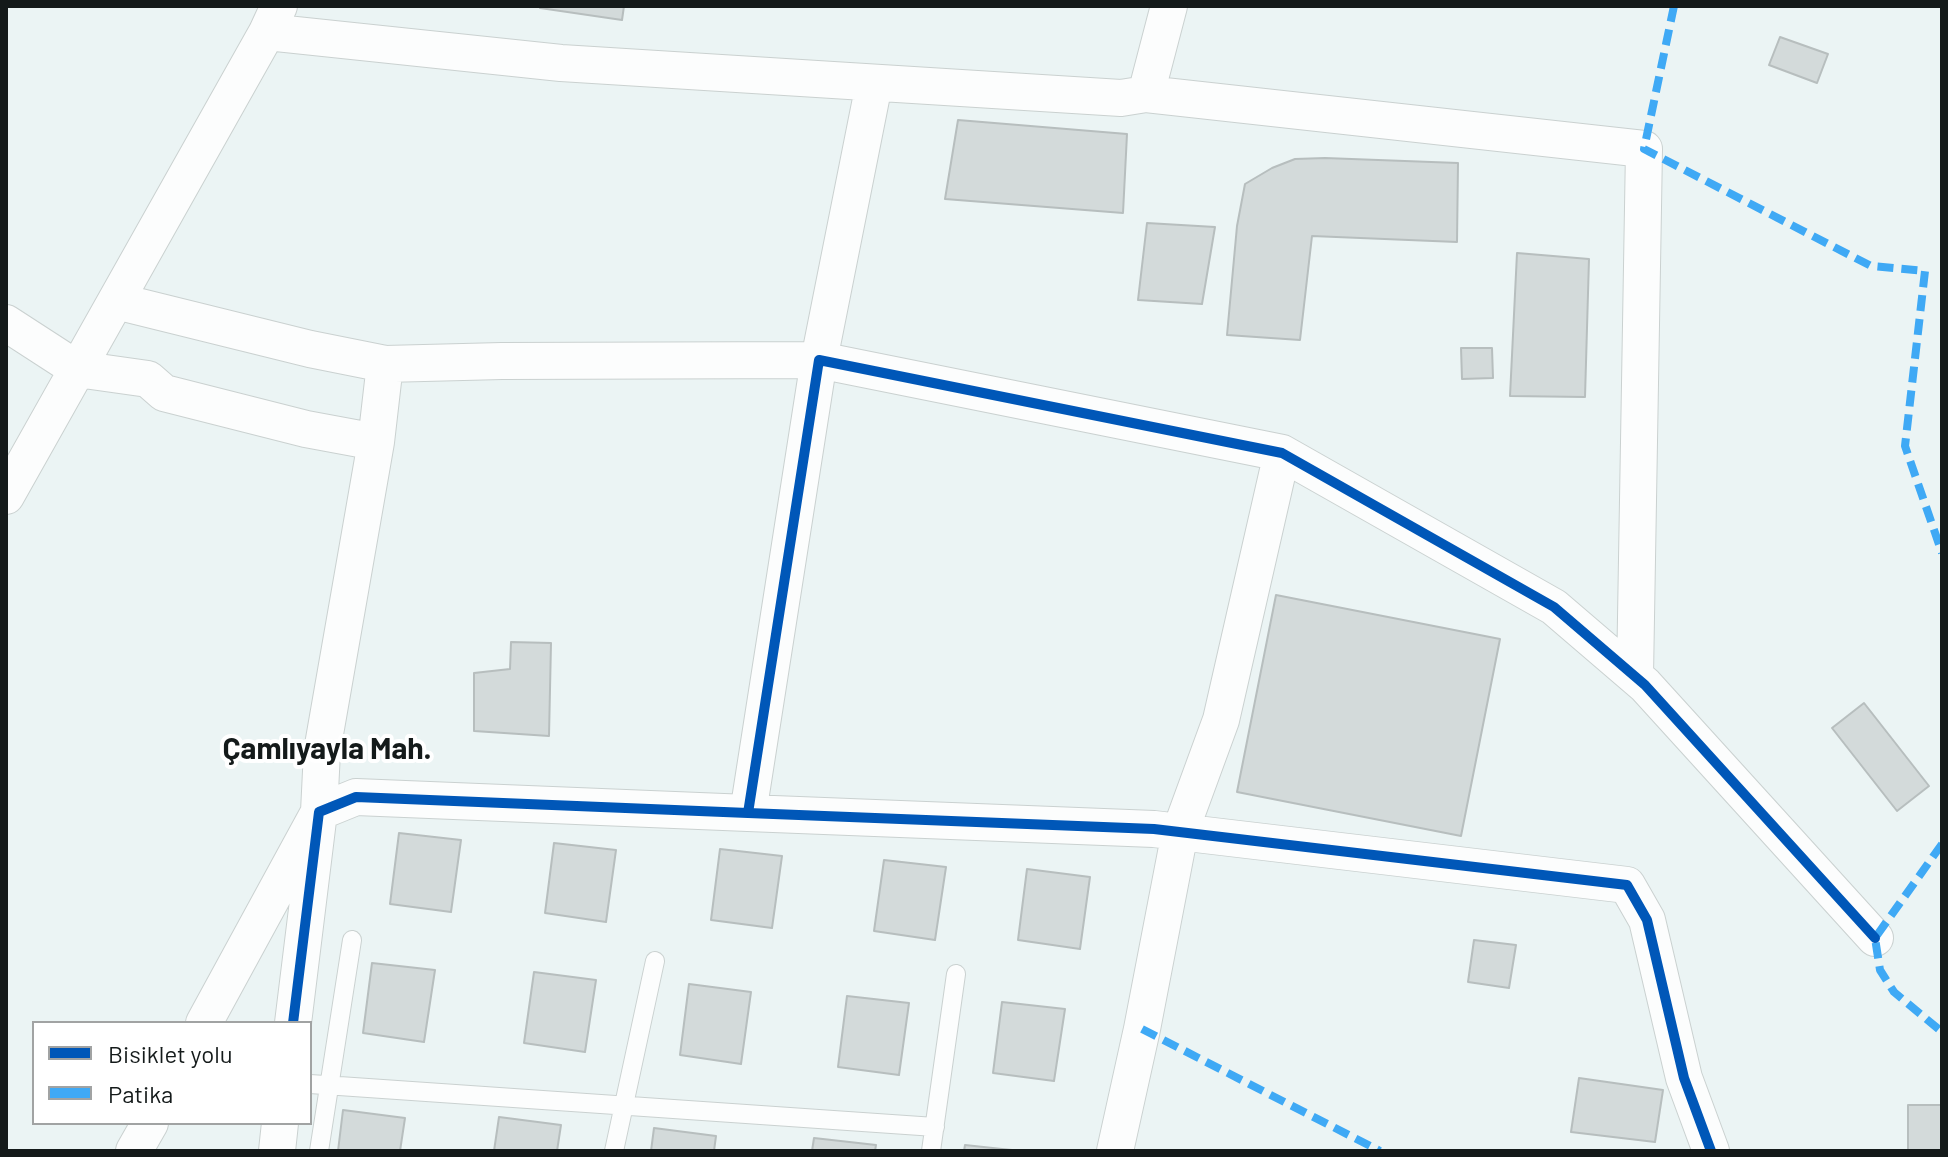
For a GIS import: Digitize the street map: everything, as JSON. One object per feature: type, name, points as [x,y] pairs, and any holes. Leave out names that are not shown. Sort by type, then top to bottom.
[{"type":"street","points":[[1146,94],[1169,6]]},
{"type":"street","points":[[6,496],[273,19],[561,63],[1121,98],[1146,94],[1644,149],[1635,676]]},
{"type":"street","points":[[748,813],[819,360],[874,84]]},
{"type":"street","points":[[116,301],[310,349],[385,364],[819,360],[1282,453],[1554,607],[1645,685],[1875,938]]},
{"type":"street","points":[[6,323],[77,369],[148,379],[164,393],[306,429],[376,442]]},
{"type":"street","points":[[293,1021],[319,812],[322,751],[376,442],[385,364]]},
{"type":"street","points":[[1115,1151],[1180,832],[1221,720],[1282,453]]},
{"type":"street","points":[[205,1021],[319,812],[356,797],[1154,829],[1627,885],[1647,920],[1684,1078],[1711,1151]]},
{"type":"street","points":[[134,1151],[149,1125]]},
{"type":"street","points":[[277,1151],[280,1125]]},
{"type":"lane","points":[[319,1151],[319,1085],[352,940]]},
{"type":"lane","points":[[614,1151],[655,961]]},
{"type":"lane","points":[[931,1151],[956,974]]},
{"type":"lane","points":[[319,1085],[935,1127]]},
{"type":"building","points":[[540,6],[624,6],[622,20]]},
{"type":"building","points":[[1780,37],[1828,54],[1817,83],[1769,65]]},
{"type":"building","points":[[958,120],[1127,134],[1123,213],[945,199]]},
{"type":"building","points":[[1295,159],[1458,163],[1457,242],[1312,236],[1300,340],[1227,335],[1237,226],[1245,184]]},
{"type":"building","points":[[1147,223],[1215,227],[1202,304],[1138,300]]},
{"type":"building","points":[[1517,253],[1589,259],[1585,397],[1510,396]]},
{"type":"building","points":[[1461,348],[1492,348],[1493,378],[1462,379]]},
{"type":"building","points":[[1276,595],[1500,639],[1461,836],[1237,792]]},
{"type":"building","points":[[511,642],[551,643],[549,736],[474,731],[474,673],[510,669]]},
{"type":"building","points":[[1864,703],[1929,786],[1897,811],[1832,728]]},
{"type":"building","points":[[399,833],[461,840],[451,912],[390,904]]},
{"type":"building","points":[[554,843],[616,850],[606,922],[545,913]]},
{"type":"building","points":[[720,849],[782,856],[772,928],[711,920]]},
{"type":"building","points":[[884,860],[946,867],[935,940],[874,931]]},
{"type":"building","points":[[1027,869],[1090,877],[1080,949],[1018,940]]},
{"type":"building","points":[[1474,940],[1516,945],[1509,988],[1468,982]]},
{"type":"building","points":[[372,963],[435,970],[424,1042],[363,1033]]},
{"type":"building","points":[[534,972],[596,980],[585,1052],[524,1043]]},
{"type":"building","points":[[689,984],[751,992],[741,1064],[680,1055]]},
{"type":"building","points":[[847,996],[909,1003],[899,1075],[838,1067]]},
{"type":"building","points":[[1002,1002],[1065,1009],[1054,1081],[993,1073]]},
{"type":"building","points":[[1579,1078],[1663,1090],[1655,1142],[1571,1132]]},
{"type":"building","points":[[1908,1105],[1942,1105],[1942,1151],[1908,1151]]},
{"type":"building","points":[[343,1110],[405,1118],[400,1151],[338,1151]]},
{"type":"building","points":[[499,1117],[561,1125],[557,1151],[494,1151]]},
{"type":"building","points":[[654,1128],[716,1136],[714,1151],[651,1151]]},
{"type":"building","points":[[814,1138],[876,1145],[875,1151],[812,1151]]},
{"type":"building","points":[[965,1145],[1002,1149],[1022,1151],[964,1151]]},
{"type":"marked path","points":[[1674,6],[1644,149],[1871,266],[1925,271],[1905,446],[1942,553]]},
{"type":"marked path","points":[[1942,844],[1875,938],[1880,970],[1894,992],[1942,1032]]},
{"type":"marked path","points":[[1142,1029],[1380,1151]]},
{"type":"cycle path","points":[[293,1021],[319,812],[356,797],[748,813],[819,360],[1282,453],[1554,607],[1645,685],[1875,938]]},
{"type":"cycle path","points":[[748,813],[1154,829],[1627,885],[1647,920],[1684,1078],[1711,1151]]},
{"type":"district","name":"Çamlıyayla Mah.","points":[[327,749]]}]
